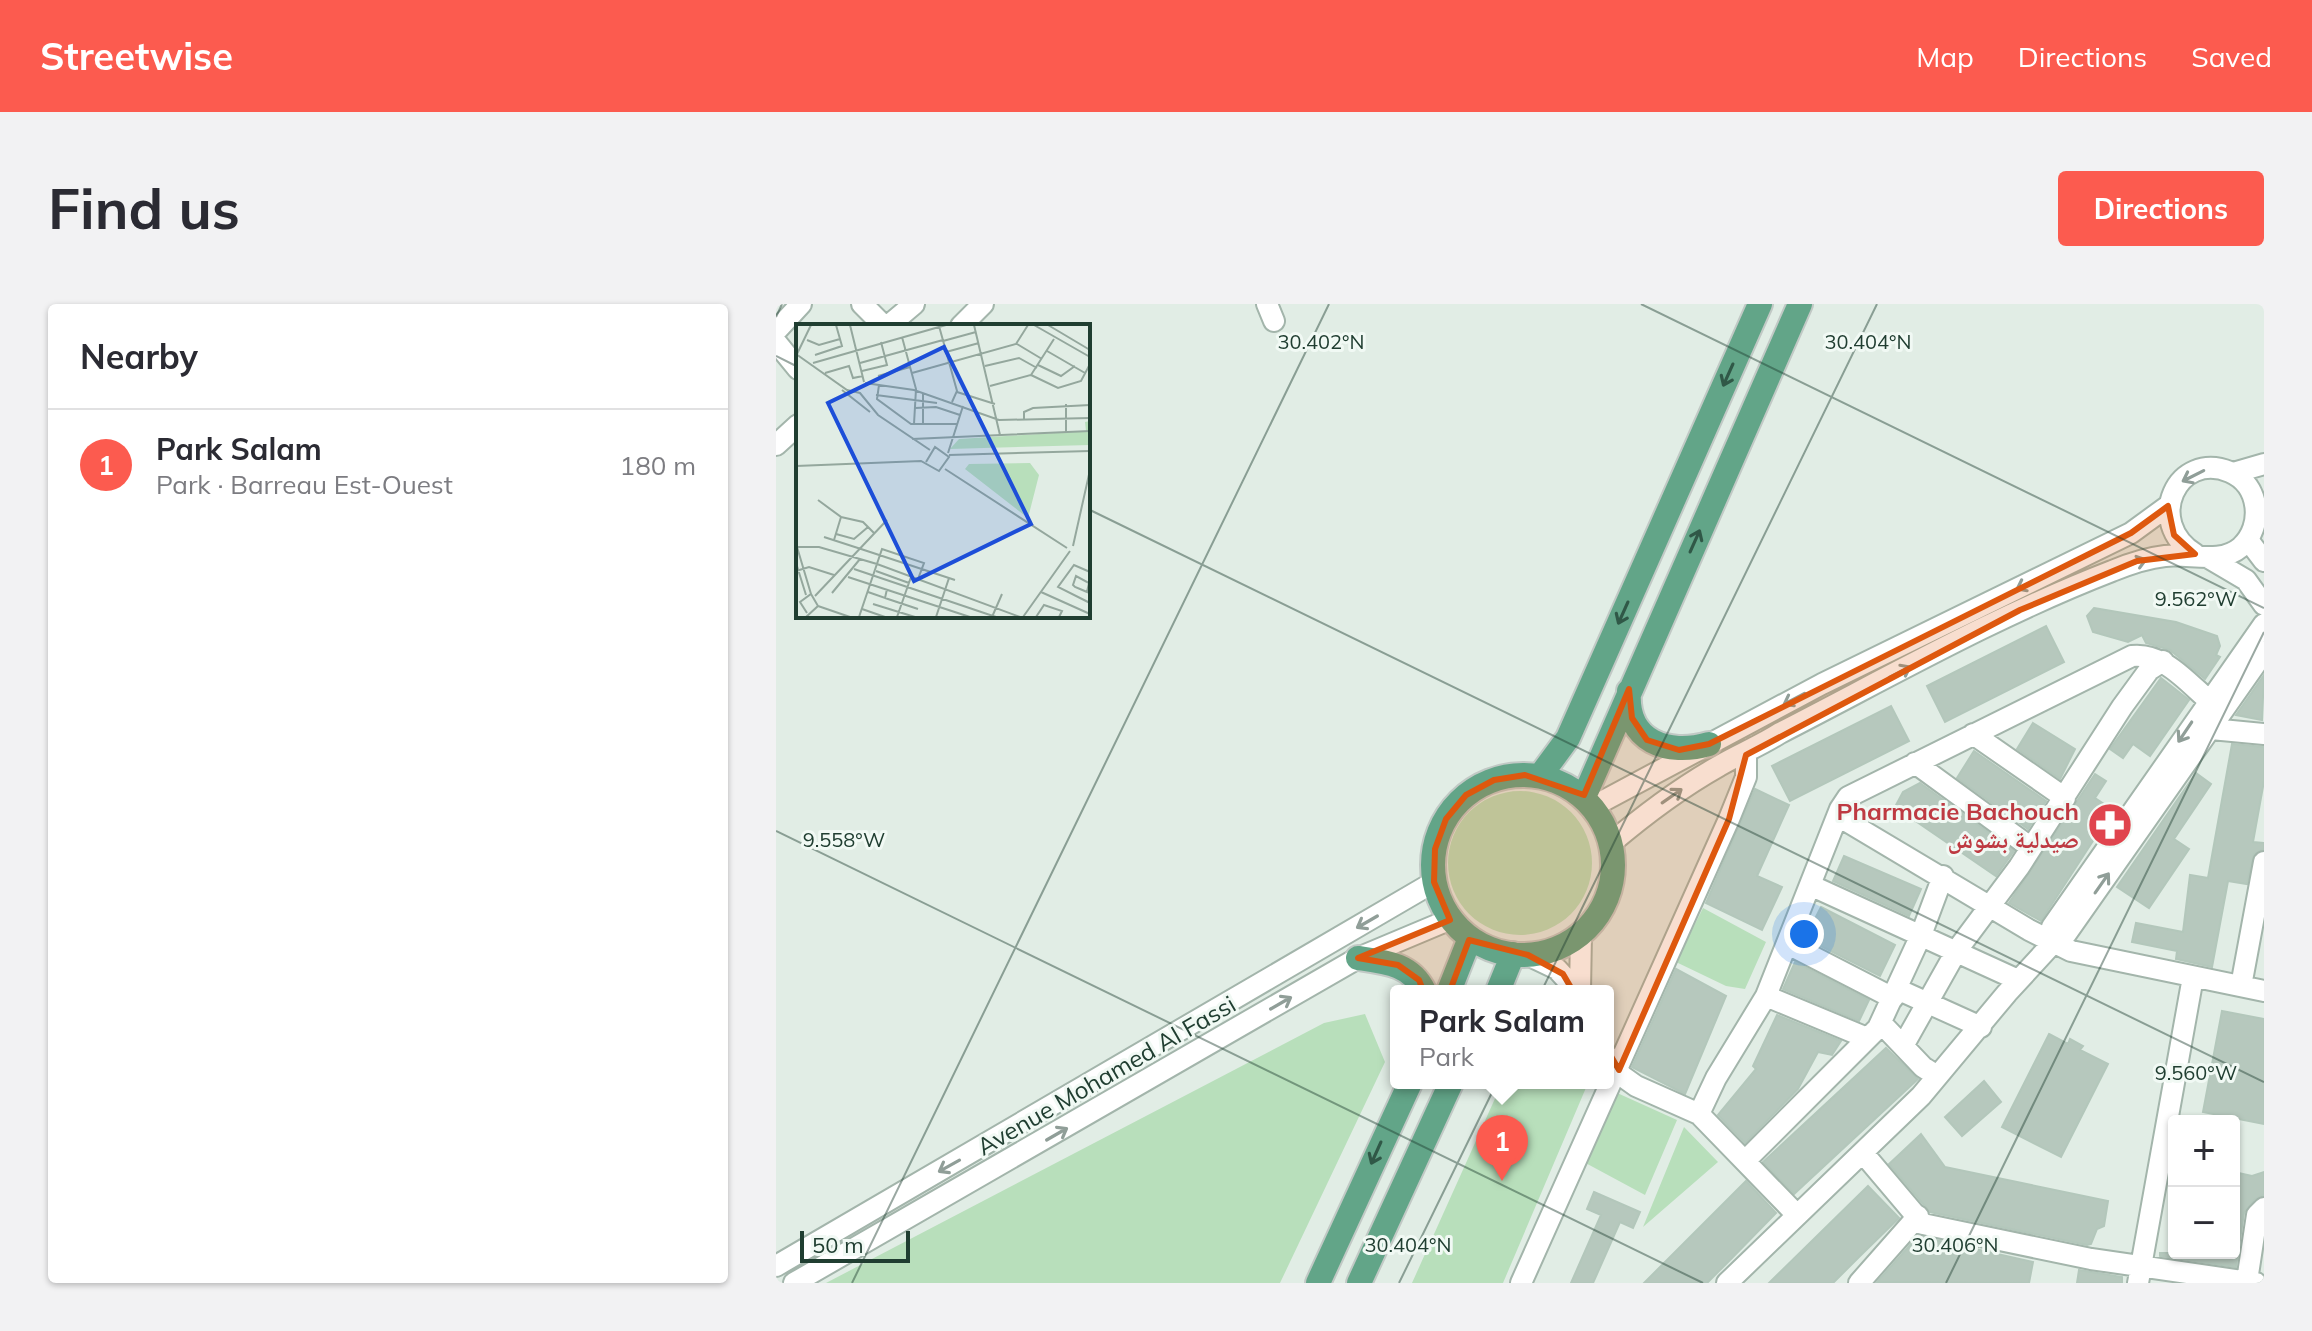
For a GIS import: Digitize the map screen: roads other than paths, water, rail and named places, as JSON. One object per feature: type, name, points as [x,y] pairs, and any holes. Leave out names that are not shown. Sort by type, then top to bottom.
[{"type":"main road","points":[[1540,776],[1568,738],[1760,304]]},
{"type":"main road","points":[[1588,802],[1629,689],[1800,304]]},
{"type":"main road","points":[[1629,689],[1632,718],[1647,740],[1679,750],[1709,744]]},
{"type":"main road","points":[[1509,776],[1540,776],[1556,781],[1588,802],[1610,844],[1610,886],[1599,912],[1581,933],[1556,948],[1520,955],[1498,952],[1470,938],[1451,919],[1434,882],[1435,849],[1446,819],[1466,795],[1494,780],[1509,776]]},
{"type":"main road","points":[[1451,985],[1470,938]]},
{"type":"main road","points":[[1502,985],[1520,955]]},
{"type":"main road","points":[[1358,958],[1398,965],[1416,976],[1421,985]]},
{"type":"main road","points":[[1318,1283],[1407,1089]]},
{"type":"main road","points":[[1359,1283],[1448,1089]]},
{"type":"street","points":[[776,331],[801,304]]},
{"type":"street","points":[[862,304],[884,324]]},
{"type":"street","points":[[889,324],[914,304]]},
{"type":"street","points":[[963,324],[983,304]]},
{"type":"street","points":[[776,342],[796,367]]},
{"type":"street","points":[[776,445],[796,427]]},
{"type":"street","points":[[2264,464],[2233,473],[2210,469],[2187,476],[2172,495],[2168,506],[2174,535],[2201,556],[2246,580],[2264,605]]},
{"type":"street","points":[[1610,844],[1680,790],[1721,764],[1746,755],[1780,733],[2048,598],[2137,561],[2230,554],[2248,540],[2260,506],[2250,489],[2233,473]]},
{"type":"street","points":[[1588,802],[2131,533],[2168,506]]},
{"type":"street","points":[[2248,540],[2264,561]]},
{"type":"street","points":[[2213,714],[2264,624]]},
{"type":"street","points":[[1727,1283],[1863,1153],[1937,1076],[2053,943],[2052,927],[2213,714],[2264,652]]},
{"type":"street","points":[[1699,1114],[1716,1078],[1766,996],[1848,797],[2132,656],[2144,655],[2163,661],[2213,714],[2264,734]]},
{"type":"street","points":[[1903,1046],[1957,950],[2065,798],[2122,707],[2149,670],[2163,661]]},
{"type":"street","points":[[1973,734],[2065,798]]},
{"type":"street","points":[[1614,1061],[1735,806],[1746,777],[1746,755]]},
{"type":"street","points":[[1915,763],[2030,847]]},
{"type":"street","points":[[1838,816],[2071,951],[2264,991]]},
{"type":"street","points":[[2241,986],[2264,862]]},
{"type":"street","points":[[1746,1160],[1874,1031],[1895,994],[1943,876]]},
{"type":"street","name":"Avenue Mohamed Al Fassi","points":[[776,1266],[1434,882]]},
{"type":"street","points":[[1812,886],[2018,980]]},
{"type":"street","name":"Avenue Mohamed Al Fassi","points":[[794,1283],[1358,958],[1451,919]]},
{"type":"street","points":[[1579,985],[1581,933]]},
{"type":"street","points":[[1788,944],[1895,994],[1928,1003],[1981,1027]]},
{"type":"street","points":[[1520,955],[1557,969],[1573,985]]},
{"type":"street","points":[[2140,1274],[2193,977]]},
{"type":"street","points":[[1766,996],[1874,1031],[1903,1046],[1923,1067],[1937,1076]]},
{"type":"street","points":[[1614,1064],[1636,1086],[1699,1114],[1796,1214]]},
{"type":"street","points":[[1521,1283],[1602,1089]]},
{"type":"street","points":[[1863,1153],[1923,1224],[2091,1259],[2140,1274],[2252,1282],[2257,1215],[2264,1208]]},
{"type":"street","points":[[1859,1283],[1918,1216]]},
{"type":"place","name":"Pharmacie Bachouch صيدلية بشوش","points":[[2110,825]]},
{"type":"place","name":"Park Salam","points":[[1502,1181]]}]
